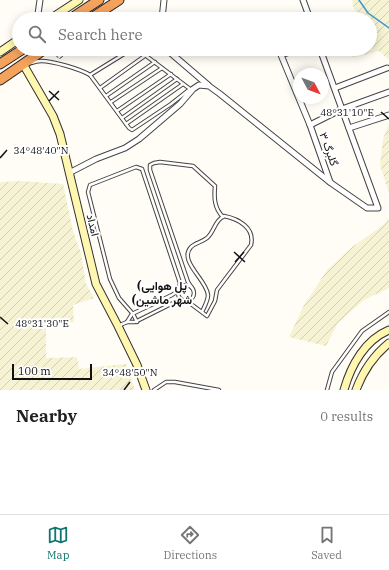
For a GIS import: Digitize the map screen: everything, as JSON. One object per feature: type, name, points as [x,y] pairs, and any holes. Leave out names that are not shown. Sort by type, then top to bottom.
[{"type":"highway","points":[[81,12],[99,0]]},
{"type":"highway","points":[[101,12],[119,0]]},
{"type":"highway","points":[[0,64],[12,56]]},
{"type":"highway","points":[[0,80],[35,56]]},
{"type":"street","points":[[38,12],[40,0]]},
{"type":"street","points":[[61,12],[79,0]]},
{"type":"street","points":[[163,12],[164,0]]},
{"type":"street","points":[[303,0],[307,12]]},
{"type":"street","points":[[0,52],[12,44]]},
{"type":"street","points":[[174,56],[209,86],[331,183],[366,208],[378,208],[323,56]]},
{"type":"street","name":"گلبرگ ۳","points":[[281,56],[310,125],[331,183]]},
{"type":"street","name":"امداد","points":[[23,64],[53,116],[60,134],[96,284],[137,365],[146,390]]},
{"type":"street","points":[[335,88],[387,68]]},
{"type":"street","points":[[69,173],[96,159],[125,148],[153,128],[199,85],[209,86]]},
{"type":"street","points":[[310,125],[342,109],[389,92]]},
{"type":"street","points":[[349,128],[389,115]]},
{"type":"street","points":[[344,390],[350,372],[363,350],[378,336],[389,330]]},
{"type":"street","points":[[356,390],[362,375],[370,362],[389,343]]},
{"type":"lane","points":[[90,75],[121,56]]},
{"type":"lane","points":[[100,88],[145,56]]},
{"type":"lane","points":[[23,64],[40,61],[68,66],[90,75],[132,130],[171,104],[190,89],[147,56]]},
{"type":"lane","points":[[106,96],[155,62]]},
{"type":"lane","points":[[111,102],[162,68]]},
{"type":"lane","points":[[117,111],[171,74]]},
{"type":"lane","points":[[122,118],[177,79]]},
{"type":"lane","points":[[126,124],[183,84]]},
{"type":"lane","points":[[187,301],[193,297],[194,292],[188,282],[150,170],[150,165],[154,162],[193,166],[215,186],[214,198],[219,213],[223,217]]},
{"type":"lane","points":[[137,322],[133,314],[119,298],[110,279],[88,192],[90,185],[136,167],[142,169],[180,283],[178,296],[182,300]]},
{"type":"lane","points":[[144,173],[146,169],[150,170]]},
{"type":"lane","points":[[118,326],[127,322],[137,322],[175,302],[182,300],[187,301],[207,316],[215,301],[217,290],[251,245],[251,233],[236,219],[223,217],[218,219],[210,235],[191,248],[188,252],[188,258],[191,266],[201,279],[208,295],[202,312]]},
{"type":"lane","points":[[127,322],[133,314],[172,295],[185,285],[192,288]]},
{"type":"lane","points":[[327,390],[332,372],[358,336],[362,331],[389,312]]},
{"type":"lane","points":[[154,390],[166,382],[175,382],[219,390]]},
{"type":"shaded area","points":[[352,0],[389,0],[389,60],[379,51],[377,52],[377,12],[357,12],[354,9]]},
{"type":"shaded area","points":[[389,124],[389,193],[380,165],[383,139]]},
{"type":"shaded area","points":[[21,181],[63,184],[73,231],[81,253],[86,284],[94,298],[73,305],[74,322],[46,324],[46,358],[77,357],[79,369],[126,364],[135,390],[0,390],[0,183]]},
{"type":"shaded area","points":[[389,218],[389,288],[364,300],[338,323],[326,346],[289,337],[303,307],[327,270],[352,247],[382,226]]},
{"type":"waterway","points":[[359,0],[367,12]]},
{"type":"waterway","points":[[377,19],[389,28]]},
{"type":"district","name":"(پل هوایی (شهر ماشین","points":[[162,293]]}]
